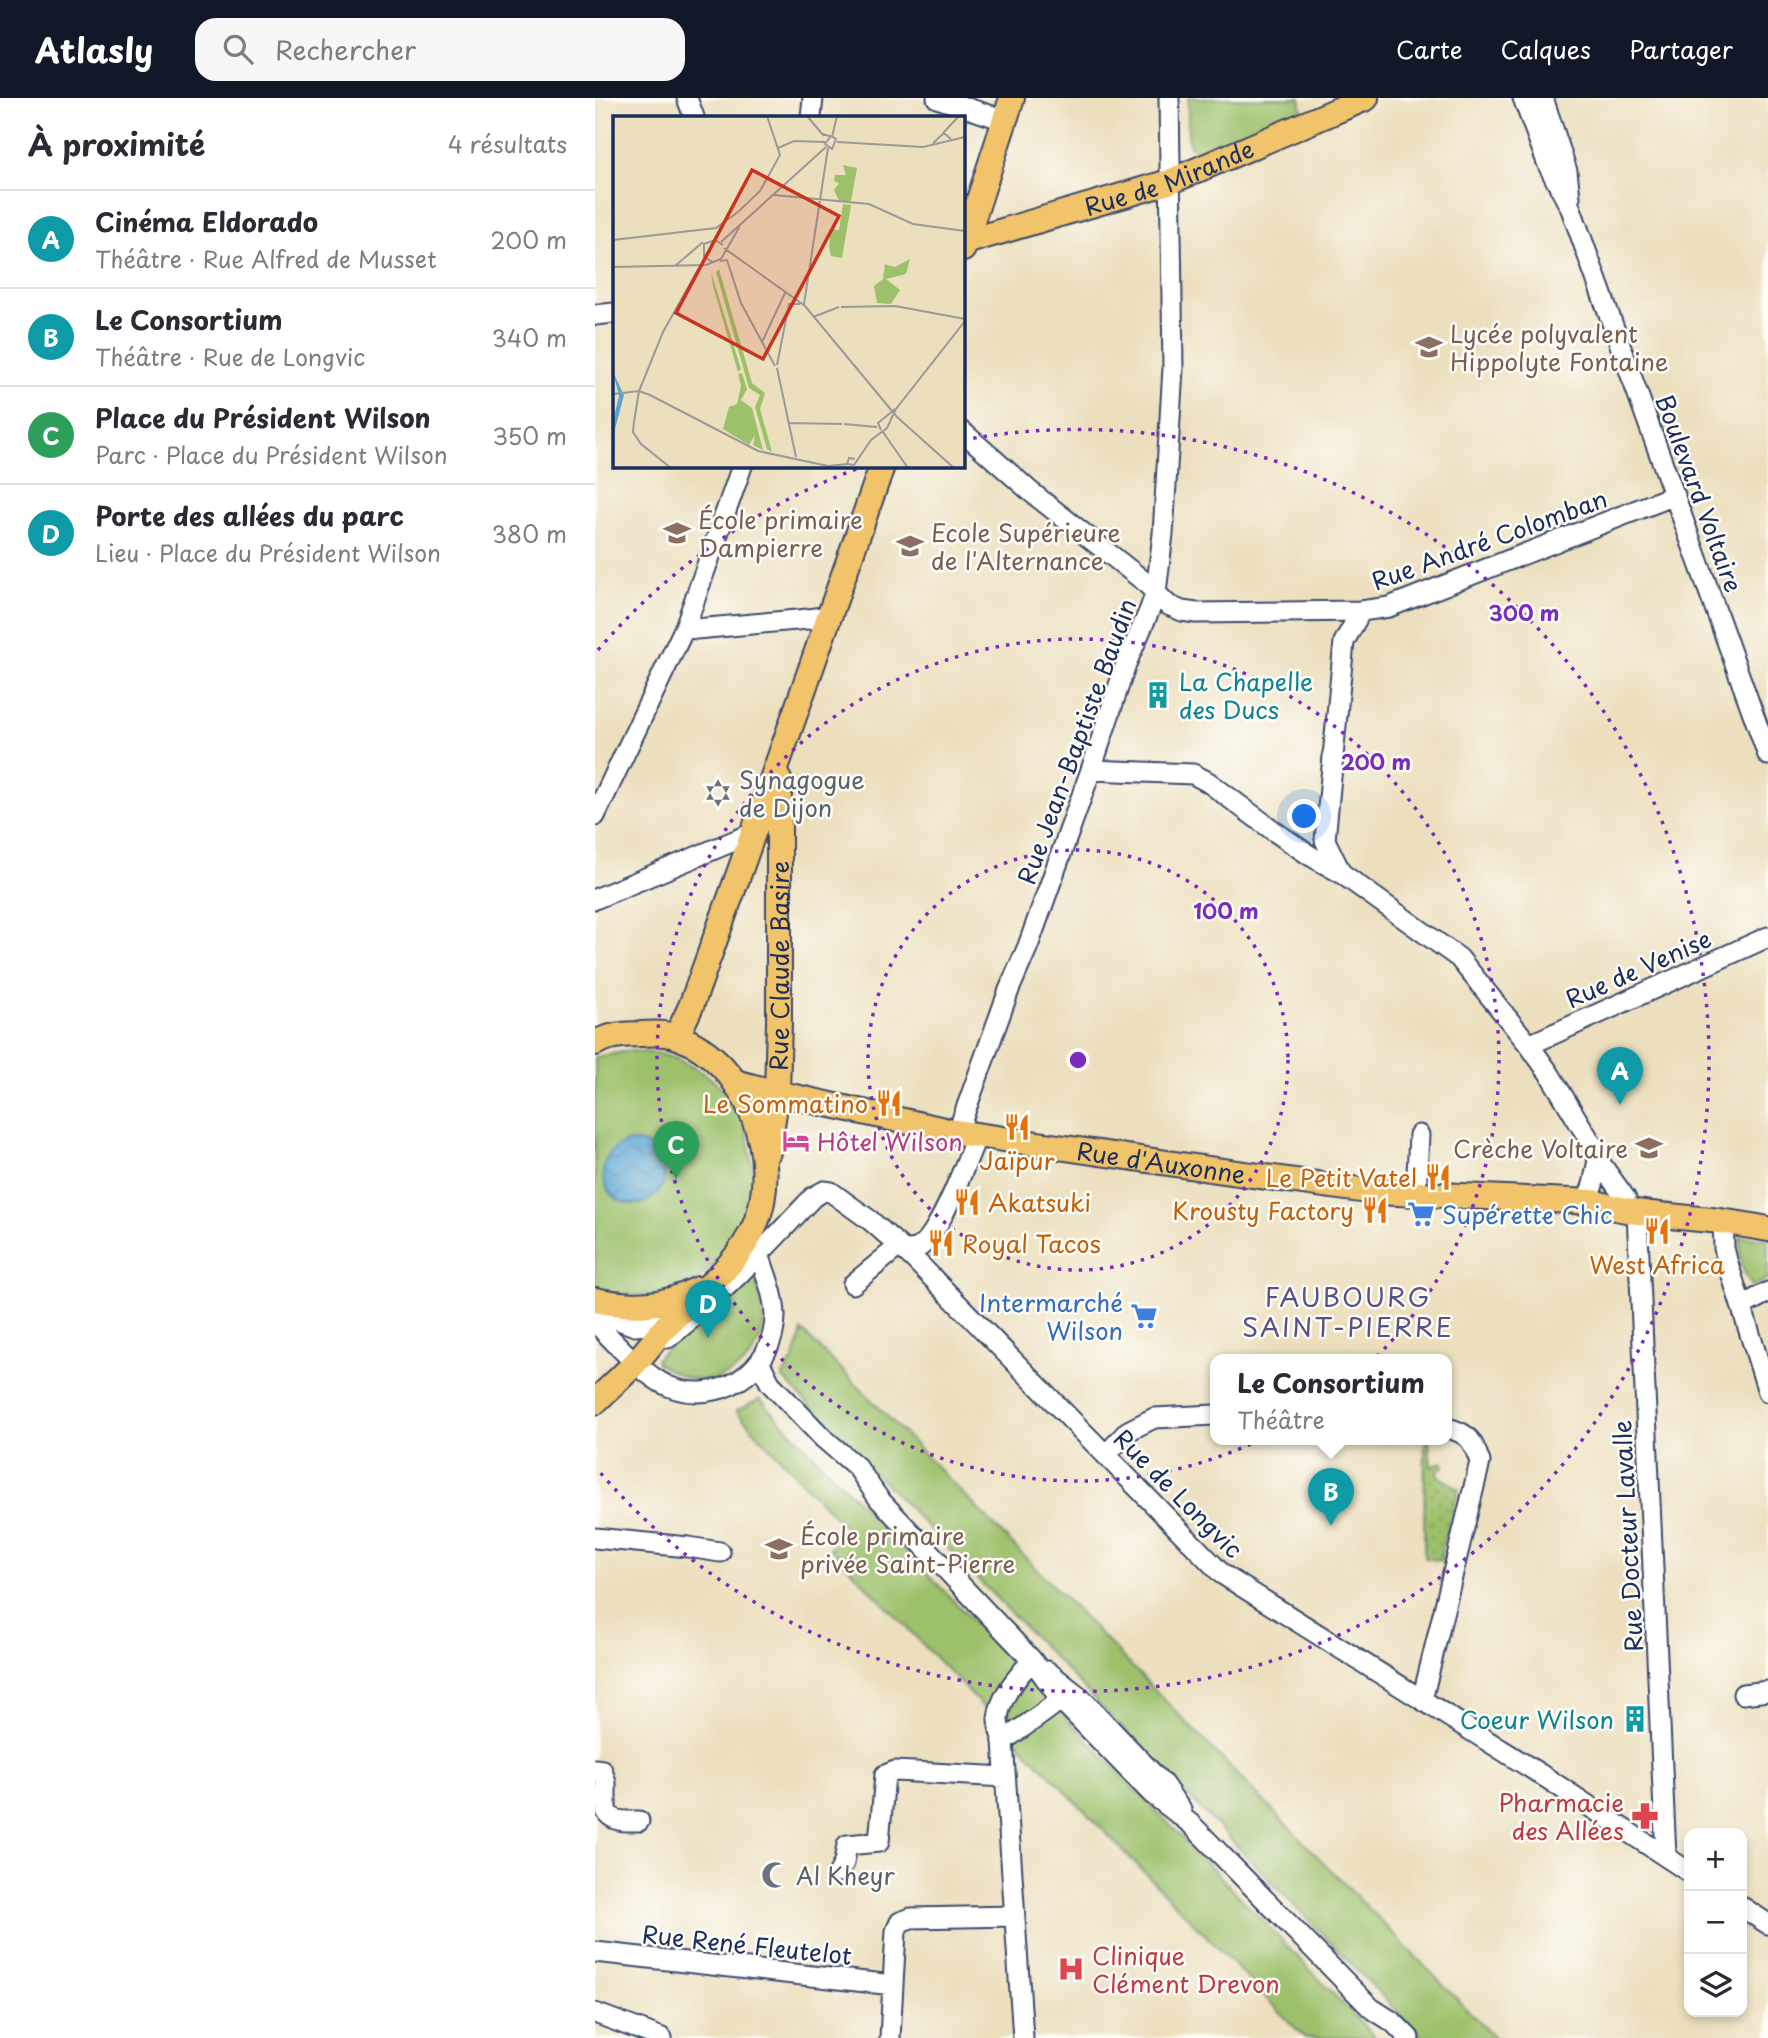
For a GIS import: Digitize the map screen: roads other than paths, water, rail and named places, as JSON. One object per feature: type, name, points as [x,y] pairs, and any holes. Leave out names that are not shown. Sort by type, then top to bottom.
[{"type":"main road","name":"Rue de Mirande","points":[[964,244],[1169,182],[1366,98]]},
{"type":"main road","points":[[964,241],[1008,109]]},
{"type":"main road","points":[[677,1036],[691,1006],[743,862],[882,467]]},
{"type":"main road","name":"Rue Claude Basire","points":[[765,1170],[777,1093],[779,760]]},
{"type":"main road","points":[[743,862],[761,859],[773,865],[778,872]]},
{"type":"main road","points":[[595,1402],[637,1362],[668,1325],[743,1248],[756,1223],[765,1188],[759,1135],[736,1082],[716,1059],[677,1036],[651,1033],[598,1040]]},
{"type":"main road","name":"Rue d'Auxonne","points":[[736,1082],[970,1135],[1375,1192],[1590,1202],[1613,1209],[1632,1206],[1768,1229]]},
{"type":"main road","points":[[1632,1206],[1672,1203],[1768,1215]]},
{"type":"main road","points":[[595,1300],[620,1305],[659,1304],[700,1288],[718,1275]]},
{"type":"street","points":[[687,98],[694,116]]},
{"type":"street","points":[[811,116],[813,98]]},
{"type":"street","points":[[937,98],[1008,109]]},
{"type":"street","name":"Rue Jean-Baptiste Baudin","points":[[853,1284],[902,1248],[917,1248],[933,1233],[954,1190],[970,1135],[962,1120],[1028,946],[1126,664],[1156,592],[1163,534],[1173,368],[1169,98]]},
{"type":"street","name":"Boulevard Voltaire","points":[[1523,98],[1548,165],[1571,209],[1768,755]]},
{"type":"street","name":"Boulevard Voltaire","points":[[1543,98],[1567,171],[1571,209]]},
{"type":"street","points":[[595,315],[613,313]]},
{"type":"street","name":"Rue André Colomban","points":[[964,433],[1031,492],[1156,592],[1168,605],[1181,611],[1196,613],[1361,611],[1389,607],[1675,495]]},
{"type":"street","points":[[595,816],[685,627],[742,467]]},
{"type":"street","points":[[1327,611],[1344,642]]},
{"type":"street","points":[[1341,873],[1325,839],[1344,642],[1361,611]]},
{"type":"street","points":[[685,627],[696,629],[829,615]]},
{"type":"street","points":[[1091,770],[1193,774],[1293,844],[1341,873],[1459,958],[1549,1073],[1593,1146],[1598,1160],[1632,1206]]},
{"type":"street","points":[[1274,831],[1325,839]]},
{"type":"street","points":[[595,899],[753,833]]},
{"type":"street","name":"Rue de Venise","points":[[1528,1045],[1768,937]]},
{"type":"street","points":[[1416,1194],[1419,1135]]},
{"type":"street","points":[[1590,1202],[1598,1160]]},
{"type":"street","name":"Rue de Longvic","points":[[759,1254],[813,1197],[824,1191],[837,1195],[902,1248],[1222,1574],[1548,1779],[1684,1869]]},
{"type":"street","name":"Rue Docteur Lavalle","points":[[1632,1206],[1666,1857]]},
{"type":"street","points":[[1723,1221],[1724,1248],[1768,1392]]},
{"type":"street","points":[[595,1322],[653,1378],[666,1386],[690,1392],[715,1390],[745,1377],[760,1363],[773,1338],[775,1312],[754,1233],[756,1223]]},
{"type":"street","points":[[637,1362],[693,1318],[759,1254]]},
{"type":"street","points":[[1742,1306],[1768,1292]]},
{"type":"street","points":[[595,1311],[635,1326],[668,1325],[693,1318]]},
{"type":"street","points":[[760,1363],[770,1383],[823,1438],[857,1467],[879,1499],[1067,1695],[1152,1794],[1191,1824],[1371,2008],[1393,2022],[1409,2038]]},
{"type":"street","points":[[745,1377],[763,1389],[847,1476],[879,1499]]},
{"type":"street","points":[[1106,1455],[1128,1431],[1154,1418],[1210,1415]]},
{"type":"street","points":[[1422,1700],[1480,1462],[1475,1444],[1465,1434],[1452,1430]]},
{"type":"street","points":[[595,1538],[720,1552]]},
{"type":"street","points":[[1023,2038],[1003,1741],[998,1720],[1004,1698],[1013,1682],[1032,1660]]},
{"type":"street","points":[[1743,1694],[1768,1691]]},
{"type":"street","points":[[1003,1741],[1067,1695]]},
{"type":"street","points":[[595,1769],[602,1770],[605,1777],[608,1815],[616,1820],[639,1821]]},
{"type":"street","points":[[839,1872],[844,1863],[847,1845],[879,1842],[885,1775],[895,1771],[1005,1777]]},
{"type":"street","points":[[1747,1910],[1768,1924]]},
{"type":"street","points":[[890,2038],[896,1931],[900,1922],[911,1918],[1015,1916]]},
{"type":"street","name":"Rue René Fleutelot","points":[[595,1952],[893,1985]]},
{"type":"street","points":[[1371,2008],[1391,2038]]},
{"type":"street","points":[[595,2013],[662,2038]]},
{"type":"water","points":[[634,1142],[646,1144],[656,1151],[663,1161],[663,1185],[656,1195],[646,1202],[634,1204],[622,1202],[612,1195],[605,1185],[603,1173],[605,1161],[612,1151],[622,1144]]},
{"type":"place","name":"Lycée polyvalent Hippolyte Fontaine","points":[[1429,347]]},
{"type":"place","name":"École primaire Dampierre","points":[[677,533]]},
{"type":"place","name":"Ecole Supérieure de l'Alternance","points":[[910,546]]},
{"type":"place","name":"La Chapelle des Ducs","points":[[1158,695]]},
{"type":"place","name":"Synagogue de Dijon","points":[[718,793]]},
{"type":"place","name":"Le Sommatino","points":[[889,1103]]},
{"type":"place","name":"Cinéma Eldorado","points":[[1620,1105]]},
{"type":"place","name":"Jaïpur","points":[[1017,1127]]},
{"type":"place","name":"Hôtel Wilson","points":[[796,1141]]},
{"type":"place","name":"Crèche Voltaire","points":[[1649,1148]]},
{"type":"place","name":"Le Petit Vatel","points":[[1438,1177]]},
{"type":"place","name":"Place du Président Wilson","points":[[676,1179]]},
{"type":"place","name":"Akatsuki","points":[[967,1202]]},
{"type":"place","name":"Krousty Factory","points":[[1375,1210]]},
{"type":"place","name":"Supérette Chic","points":[[1421,1214]]},
{"type":"place","name":"West Africa","points":[[1657,1231]]},
{"type":"place","name":"Royal Tacos","points":[[941,1243]]},
{"type":"place","name":"Intermarché Wilson","points":[[1144,1316]]},
{"type":"place","name":"Porte des allées du parc","points":[[708,1338]]},
{"type":"place","name":"Le Consortium","points":[[1331,1526]]},
{"type":"place","name":"École primaire privée Saint-Pierre","points":[[779,1549]]},
{"type":"place","name":"Coeur Wilson","points":[[1635,1719]]},
{"type":"place","name":"Pharmacie des Allées","points":[[1645,1816]]},
{"type":"place","name":"Al Kheyr","points":[[775,1875]]},
{"type":"place","name":"Clinique Clément Drevon","points":[[1071,1969]]},
{"type":"district","name":"FAUBOURG SAINT-PIERRE","points":[[1348,1311]]}]
